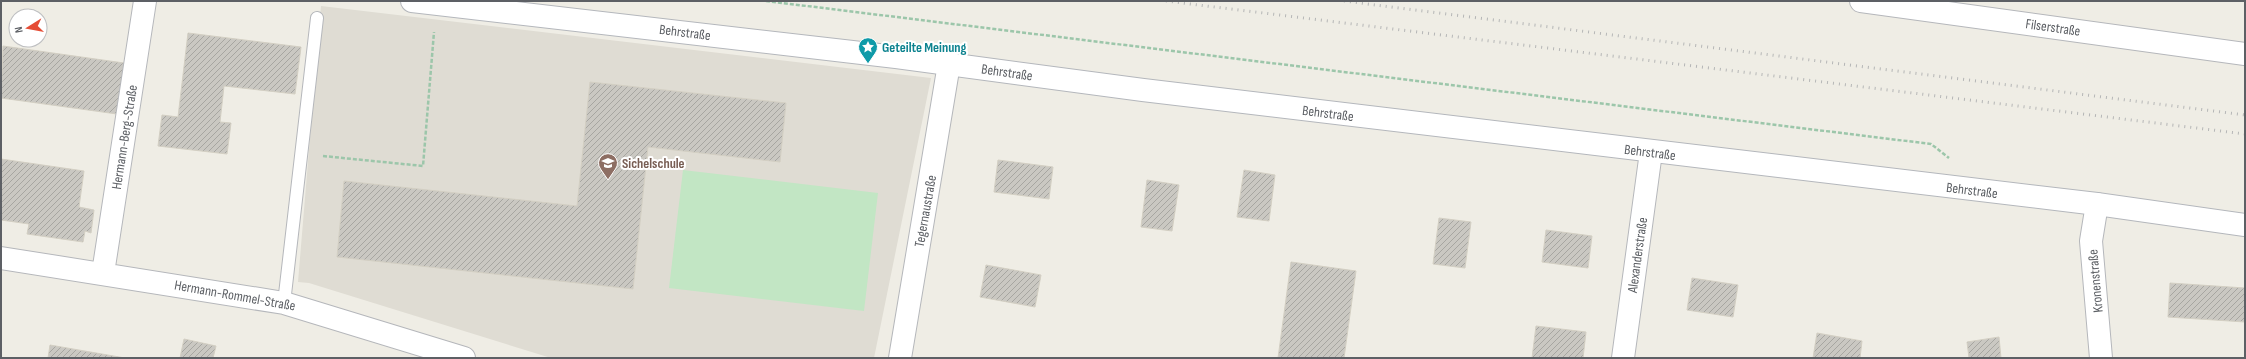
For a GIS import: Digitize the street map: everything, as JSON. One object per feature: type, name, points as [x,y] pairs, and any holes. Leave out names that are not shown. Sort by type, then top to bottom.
[{"type":"street","name":"Hermann-Berg-Straße","points":[[102,273],[145,1]]},
{"type":"street","name":"Behrstraße","points":[[412,1],[949,64],[1651,152],[2097,204],[2245,225]]},
{"type":"street","name":"Filserstraße","points":[[1861,1],[2245,54]]},
{"type":"street","name":"Tegernaustraße","points":[[900,358],[949,64]]},
{"type":"street","name":"Alexanderstraße","points":[[1622,358],[1651,152]]},
{"type":"street","name":"Kronenstraße","points":[[2097,204],[2091,241],[2101,358]]},
{"type":"street","name":"Hermann-Rommel-Straße","points":[[1,258],[284,303],[464,358]]},
{"type":"lane","points":[[284,303],[317,18]]},
{"type":"path","points":[[766,1],[1931,144],[1950,158]]},
{"type":"path","points":[[301,154],[423,166],[434,27]]},
{"type":"shaded area","name":"Sichelschule","points":[[321,6],[931,78],[874,358],[551,358],[309,283],[298,282]]},
{"type":"green space","points":[[683,170],[878,193],[864,311],[669,288]]},
{"type":"building","points":[[188,33],[301,47],[295,94],[224,86],[220,122],[231,123],[227,154],[158,146],[162,115],[178,117]]},
{"type":"building","points":[[3,46],[8,47],[8,48],[124,63],[117,114],[1,98]]},
{"type":"building","points":[[590,82],[786,103],[780,162],[648,147],[633,289],[337,257],[344,181],[577,206]]},
{"type":"building","points":[[1,159],[84,171],[79,207],[94,210],[91,233],[85,231],[83,242],[27,234],[29,224],[1,220]]},
{"type":"building","points":[[998,160],[1053,167],[1049,199],[994,192]]},
{"type":"building","points":[[1244,170],[1275,175],[1269,221],[1237,217]]},
{"type":"building","points":[[1147,180],[1179,185],[1172,231],[1141,227]]},
{"type":"building","points":[[1439,218],[1471,222],[1465,268],[1433,264]]},
{"type":"building","points":[[1546,230],[1592,236],[1588,268],[1542,262]]},
{"type":"building","points":[[1291,262],[1356,271],[1344,358],[1278,358]]},
{"type":"building","points":[[986,265],[1041,275],[1035,307],[980,297]]},
{"type":"building","points":[[1692,278],[1738,285],[1733,317],[1687,310]]},
{"type":"building","points":[[2170,283],[2245,288],[2245,322],[2168,317]]},
{"type":"building","points":[[1536,326],[1586,332],[1583,358],[1532,358]]},
{"type":"building","points":[[1817,333],[1862,341],[1860,358],[1813,358]]},
{"type":"building","points":[[1999,337],[2001,358],[1969,358],[1967,342]]},
{"type":"building","points":[[184,339],[216,346],[213,358],[180,358]]},
{"type":"building","points":[[50,345],[125,358],[48,358]]},
{"type":"railway","points":[[1166,1],[2245,134]]},
{"type":"railway","points":[[1344,1],[2245,115]]},
{"type":"place","name":"Geteilte Meinung","points":[[868,64]]},
{"type":"place","name":"Sichelschule","points":[[608,180]]}]
